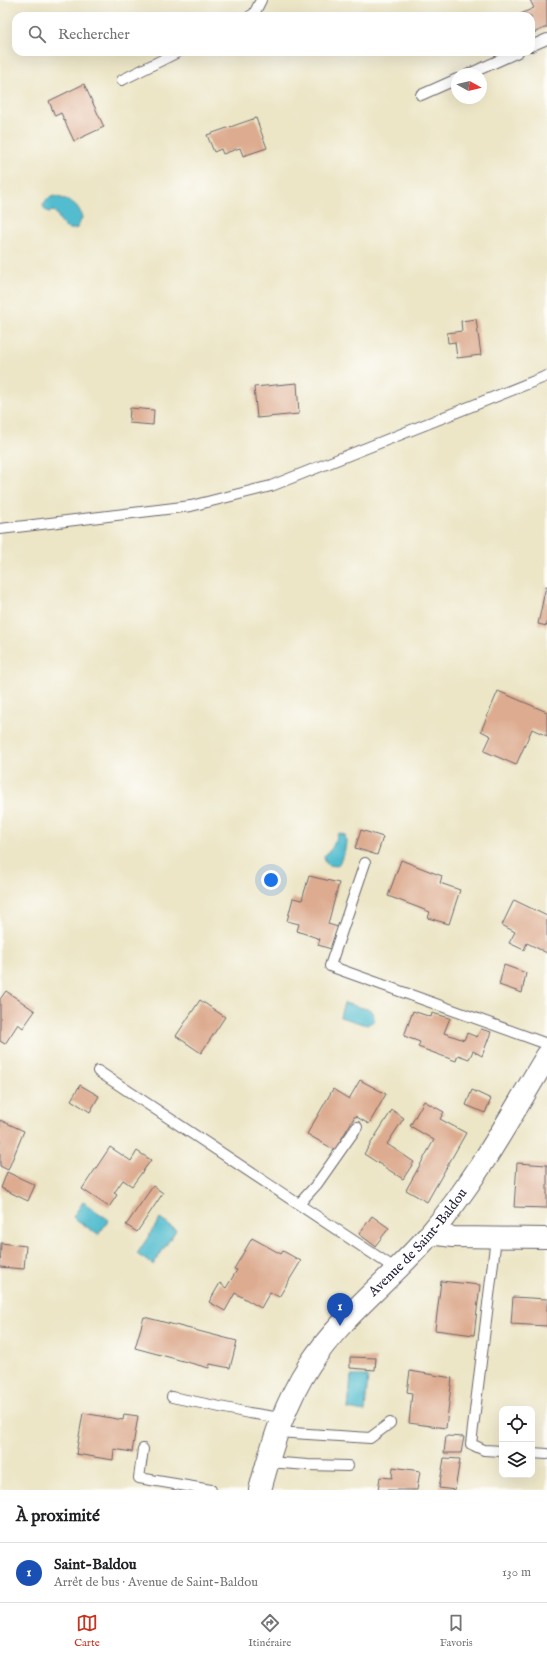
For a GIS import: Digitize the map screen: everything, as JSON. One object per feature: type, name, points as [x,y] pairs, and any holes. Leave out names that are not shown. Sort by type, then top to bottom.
[{"type":"street","name":"Avenue de Saint-Baldou","points":[[260,1490],[279,1425],[310,1364],[340,1326],[430,1234],[464,1190],[491,1151],[543,1068]]},
{"type":"street","points":[[430,1234],[453,1237],[547,1238]]},
{"type":"lane","points":[[255,12],[261,0]]},
{"type":"lane","points":[[535,44],[547,39]]},
{"type":"lane","points":[[122,80],[170,56]]},
{"type":"lane","points":[[482,68],[509,56]]},
{"type":"lane","points":[[422,95],[451,82]]},
{"type":"lane","points":[[0,529],[191,506],[271,486],[547,376]]},
{"type":"lane","points":[[365,863],[330,966],[547,1044]]},
{"type":"lane","points":[[98,1071],[396,1269]]},
{"type":"lane","points":[[299,1204],[317,1184],[356,1127]]},
{"type":"lane","points":[[496,1238],[471,1444],[484,1450],[499,1451]]},
{"type":"lane","points":[[172,1397],[249,1413],[279,1425],[370,1438],[390,1423]]},
{"type":"lane","points":[[143,1449],[139,1478],[211,1490]]},
{"type":"lane","points":[[535,1453],[547,1454]]},
{"type":"lane","points":[[268,1462],[308,1466],[348,1466]]},
{"type":"water","points":[[54,196],[68,200],[76,205],[82,218],[77,228],[68,229],[62,224],[54,211],[49,212],[45,210],[43,205],[47,199]]},
{"type":"water","points":[[339,833],[345,835],[346,843],[344,851],[337,866],[329,865],[325,862],[324,856],[332,848]]},
{"type":"water","points":[[344,1003],[371,1010],[375,1020],[367,1025],[340,1017]]},
{"type":"water","points":[[83,1202],[109,1220],[98,1235],[73,1217]]},
{"type":"water","points":[[160,1219],[176,1230],[153,1265],[137,1254]]},
{"type":"water","points":[[351,1376],[368,1376],[365,1412],[348,1409]]},
{"type":"building","points":[[530,0],[547,0],[547,27],[535,32],[535,12],[525,12],[534,8]]},
{"type":"building","points":[[84,84],[104,127],[74,141],[61,113],[55,116],[49,101]]},
{"type":"building","points":[[256,118],[267,148],[243,156],[240,148],[223,154],[221,149],[214,152],[207,135]]},
{"type":"building","points":[[476,319],[481,355],[457,358],[455,342],[448,343],[447,333],[462,331],[461,321]]},
{"type":"building","points":[[297,383],[299,414],[257,418],[254,387]]},
{"type":"building","points":[[130,408],[154,410],[153,425],[129,423]]},
{"type":"building","points":[[547,586],[547,626],[538,624]]},
{"type":"building","points":[[498,691],[547,712],[547,736],[532,729],[516,765],[484,751],[491,736],[481,731]]},
{"type":"building","points":[[361,830],[383,837],[377,855],[355,848]]},
{"type":"building","points":[[401,860],[442,876],[440,883],[460,890],[449,924],[428,918],[430,912],[388,896]]},
{"type":"building","points":[[309,876],[339,883],[328,924],[338,927],[331,949],[318,945],[320,939],[297,931],[299,924],[287,921],[293,898],[302,900]]},
{"type":"building","points":[[514,900],[547,916],[547,953],[527,943],[524,950],[509,943],[515,932],[502,925]]},
{"type":"building","points":[[504,965],[526,973],[522,993],[499,985]]},
{"type":"building","points":[[6,991],[35,1011],[23,1028],[18,1024],[5,1044],[0,1041],[0,999]]},
{"type":"building","points":[[200,1000],[225,1017],[201,1053],[176,1036]]},
{"type":"building","points":[[413,1011],[431,1017],[432,1013],[450,1018],[444,1033],[464,1040],[467,1033],[477,1037],[481,1029],[491,1032],[482,1056],[473,1051],[469,1059],[458,1055],[456,1061],[418,1047],[420,1042],[404,1036]]},
{"type":"building","points":[[360,1080],[386,1094],[369,1124],[355,1116],[335,1150],[307,1134],[333,1089],[349,1099]]},
{"type":"building","points":[[80,1085],[99,1096],[90,1112],[71,1100]]},
{"type":"building","points":[[472,1090],[491,1099],[485,1113],[466,1105]]},
{"type":"building","points":[[424,1101],[444,1112],[440,1119],[466,1133],[427,1202],[406,1190],[434,1140],[410,1126]]},
{"type":"building","points":[[392,1110],[404,1118],[387,1144],[414,1162],[403,1179],[364,1154]]},
{"type":"building","points":[[0,1120],[24,1131],[8,1170],[0,1166]]},
{"type":"building","points":[[110,1147],[131,1161],[137,1151],[151,1160],[132,1186],[123,1180],[114,1193],[117,1195],[109,1207],[82,1189]]},
{"type":"building","points":[[517,1163],[547,1165],[547,1208],[514,1207]]},
{"type":"building","points":[[7,1172],[35,1185],[28,1201],[1,1188]]},
{"type":"building","points":[[153,1186],[163,1193],[137,1232],[126,1225]]},
{"type":"building","points":[[372,1216],[389,1228],[375,1246],[359,1234]]},
{"type":"building","points":[[252,1238],[281,1254],[283,1251],[301,1261],[279,1297],[270,1292],[261,1308],[235,1293],[225,1311],[209,1302],[220,1283],[226,1288],[237,1270],[234,1269]]},
{"type":"building","points":[[1,1243],[26,1246],[24,1269],[0,1267]]},
{"type":"building","points":[[441,1281],[480,1285],[474,1335],[435,1330]]},
{"type":"building","points":[[513,1297],[547,1299],[547,1326],[511,1324]]},
{"type":"building","points":[[144,1317],[237,1341],[230,1368],[210,1364],[209,1368],[135,1348]]},
{"type":"building","points":[[350,1357],[376,1358],[375,1370],[350,1368]]},
{"type":"building","points":[[410,1371],[452,1378],[446,1428],[409,1423],[412,1393],[407,1392]]},
{"type":"building","points":[[83,1413],[123,1420],[124,1414],[138,1416],[132,1452],[114,1449],[113,1460],[76,1454]]},
{"type":"building","points":[[446,1436],[464,1437],[461,1453],[444,1453]]},
{"type":"building","points":[[444,1458],[460,1459],[455,1490],[439,1488]]},
{"type":"building","points":[[393,1467],[420,1471],[417,1490],[378,1490],[380,1477],[392,1478]]},
{"type":"place","name":"Saint-Baldou","points":[[340,1326]]}]
